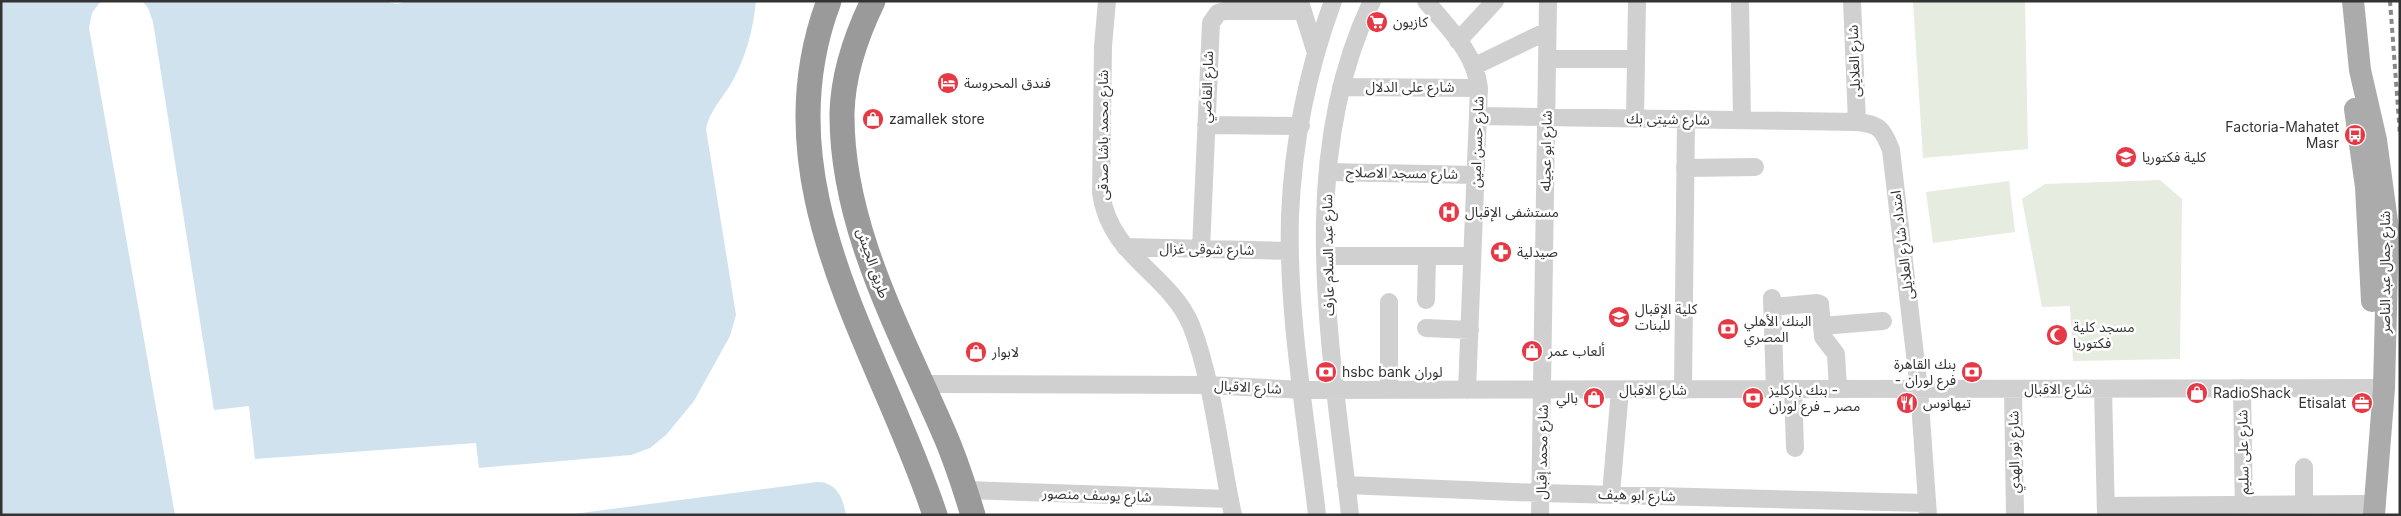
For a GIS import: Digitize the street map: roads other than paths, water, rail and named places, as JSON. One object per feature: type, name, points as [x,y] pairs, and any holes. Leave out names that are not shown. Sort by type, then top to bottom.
[{"type":"highway","points":[[829,1],[816,45],[809,88],[812,165],[821,220],[838,279],[909,446],[934,515]]},
{"type":"highway","name":"طريق الجيش","points":[[874,1],[855,44],[845,82],[842,112],[843,142],[856,212],[882,291],[948,442],[973,515]]},
{"type":"main road","name":"شارع جمال عبد الناصر","points":[[2339,1],[2343,38],[2361,143],[2384,198]]},
{"type":"main road","name":"شارع جمال عبد الناصر","points":[[2353,1],[2360,70],[2380,162],[2384,198],[2372,322],[2377,389],[2369,511]]},
{"type":"main road","points":[[2361,143],[2380,162],[2400,171]]},
{"type":"street","name":"شارع محمد باشا صدقى","points":[[1107,1],[1103,46],[1101,192],[1106,216],[1117,238],[1124,247],[1174,298],[1183,311],[1196,340],[1208,385],[1231,507]]},
{"type":"street","points":[[1317,515],[1294,313],[1290,251],[1294,171],[1301,126],[1316,53],[1333,1]]},
{"type":"street","name":"شارع عبد السلام عارف","points":[[1350,515],[1336,390],[1325,256],[1328,172],[1335,114],[1341,87],[1355,41],[1372,1]]},
{"type":"street","name":"شارع حسن امين","points":[[1426,1],[1458,41],[1474,66],[1479,88],[1467,390]]},
{"type":"street","points":[[1458,41],[1495,1]]},
{"type":"street","name":"شارع ابو عجيله","points":[[1543,390],[1548,1]]},
{"type":"street","points":[[1634,118],[1637,1]]},
{"type":"street","points":[[1740,1],[1742,120]]},
{"type":"street","name":"شارع العلايلى","points":[[1852,1],[1857,122]]},
{"type":"street","points":[[1302,6],[1316,53]]},
{"type":"street","name":"شارع القاضي","points":[[1201,248],[1210,29],[1214,17],[1218,13],[1231,10],[1302,6]]},
{"type":"street","points":[[1474,66],[1548,31]]},
{"type":"street","points":[[1547,59],[1636,59]]},
{"type":"street","name":"شارع على الدلال","points":[[1341,87],[1479,88]]},
{"type":"street","name":"شارع شيتى بك","points":[[1479,116],[1857,122]]},
{"type":"street","points":[[1683,390],[1686,119]]},
{"type":"street","name":"امتداد شارع العلايلى","points":[[1857,122],[1877,126],[1885,134],[1891,150],[1920,389],[1927,509]]},
{"type":"street","points":[[1206,125],[1301,126]]},
{"type":"street","points":[[1685,168],[1755,167]]},
{"type":"street","name":"شارع مسجد الاصلاح","points":[[1328,172],[1476,175]]},
{"type":"street","name":"شارع شوقى غزال","points":[[1124,247],[1290,251]]},
{"type":"street","points":[[1325,256],[1472,256]]},
{"type":"street","points":[[1426,300],[1427,256]]},
{"type":"street","points":[[1389,302],[1389,390]]},
{"type":"street","points":[[1795,448],[1784,390],[1772,303],[1817,303],[1821,307],[1822,338],[1836,354],[1838,389]]},
{"type":"street","points":[[1822,326],[1883,321]]},
{"type":"street","points":[[1426,328],[1470,330]]},
{"type":"street","name":"شارع الاقبال","points":[[923,384],[1208,385],[1303,390],[2377,389]]},
{"type":"street","name":"شارع على سليم","points":[[2242,388],[2244,510]]},
{"type":"street","name":"شارع نور الهدي","points":[[2013,389],[2015,515]]},
{"type":"street","points":[[2103,389],[2106,510],[2244,510],[2304,504],[2369,511]]},
{"type":"street","name":"شارع محمد إقبال","points":[[1540,515],[1543,390]]},
{"type":"street","points":[[1610,494],[1620,390]]},
{"type":"street","points":[[2304,467],[2304,504]]},
{"type":"street","name":"شارع ابو هيف","points":[[1346,484],[1541,493],[1610,494],[1775,507],[1927,509]]},
{"type":"street","name":"شارع يوسف منصور","points":[[965,490],[1231,507]]},
{"type":"water","points":[[1,1],[101,1],[92,13],[89,28],[175,515],[1,515]]},
{"type":"water","points":[[142,1],[385,1],[396,4],[409,1],[756,1],[751,33],[745,53],[732,82],[713,110],[706,129],[736,315],[730,336],[694,401],[666,435],[650,448],[631,455],[479,468],[476,443],[255,459],[249,406],[214,410],[153,22],[148,8]]},
{"type":"water","points":[[817,482],[830,485],[838,492],[846,515],[566,515]]},
{"type":"railway","points":[[2390,1],[2400,135]]},
{"type":"place","name":"كازيون","points":[[1377,22]]},
{"type":"place","name":"فندق المحروسة","points":[[948,83]]},
{"type":"place","name":"zamallek store","points":[[873,119]]},
{"type":"place","name":"Factoria-Mahatet Masr","points":[[2355,135]]},
{"type":"place","name":"كلية فكتوريا","points":[[2126,157]]},
{"type":"place","name":"مستشفى الإقبال","points":[[1449,212]]},
{"type":"place","name":"صيدلية","points":[[1501,252]]},
{"type":"place","name":"كلية الإقبال للبنات","points":[[1619,317]]},
{"type":"place","name":"البنك الأهلي المصري","points":[[1728,329]]},
{"type":"place","name":"مسجد كلية فكتوريا","points":[[2057,335]]},
{"type":"place","name":"ألعاب عمر","points":[[1532,351]]},
{"type":"place","name":"لابوار","points":[[976,352]]},
{"type":"place","name":"hsbc bank لوران","points":[[1326,372]]},
{"type":"place","name":"بنك القاهرة - فرع لوران","points":[[1972,372]]},
{"type":"place","name":"RadioShack","points":[[2197,393]]},
{"type":"place","name":"بالي","points":[[1594,398]]},
{"type":"place","name":"بنك باركليز - مصر _ فرع لوران","points":[[1753,398]]},
{"type":"place","name":"تيهانوس","points":[[1907,403]]},
{"type":"place","name":"Etisalat","points":[[2362,403]]}]
